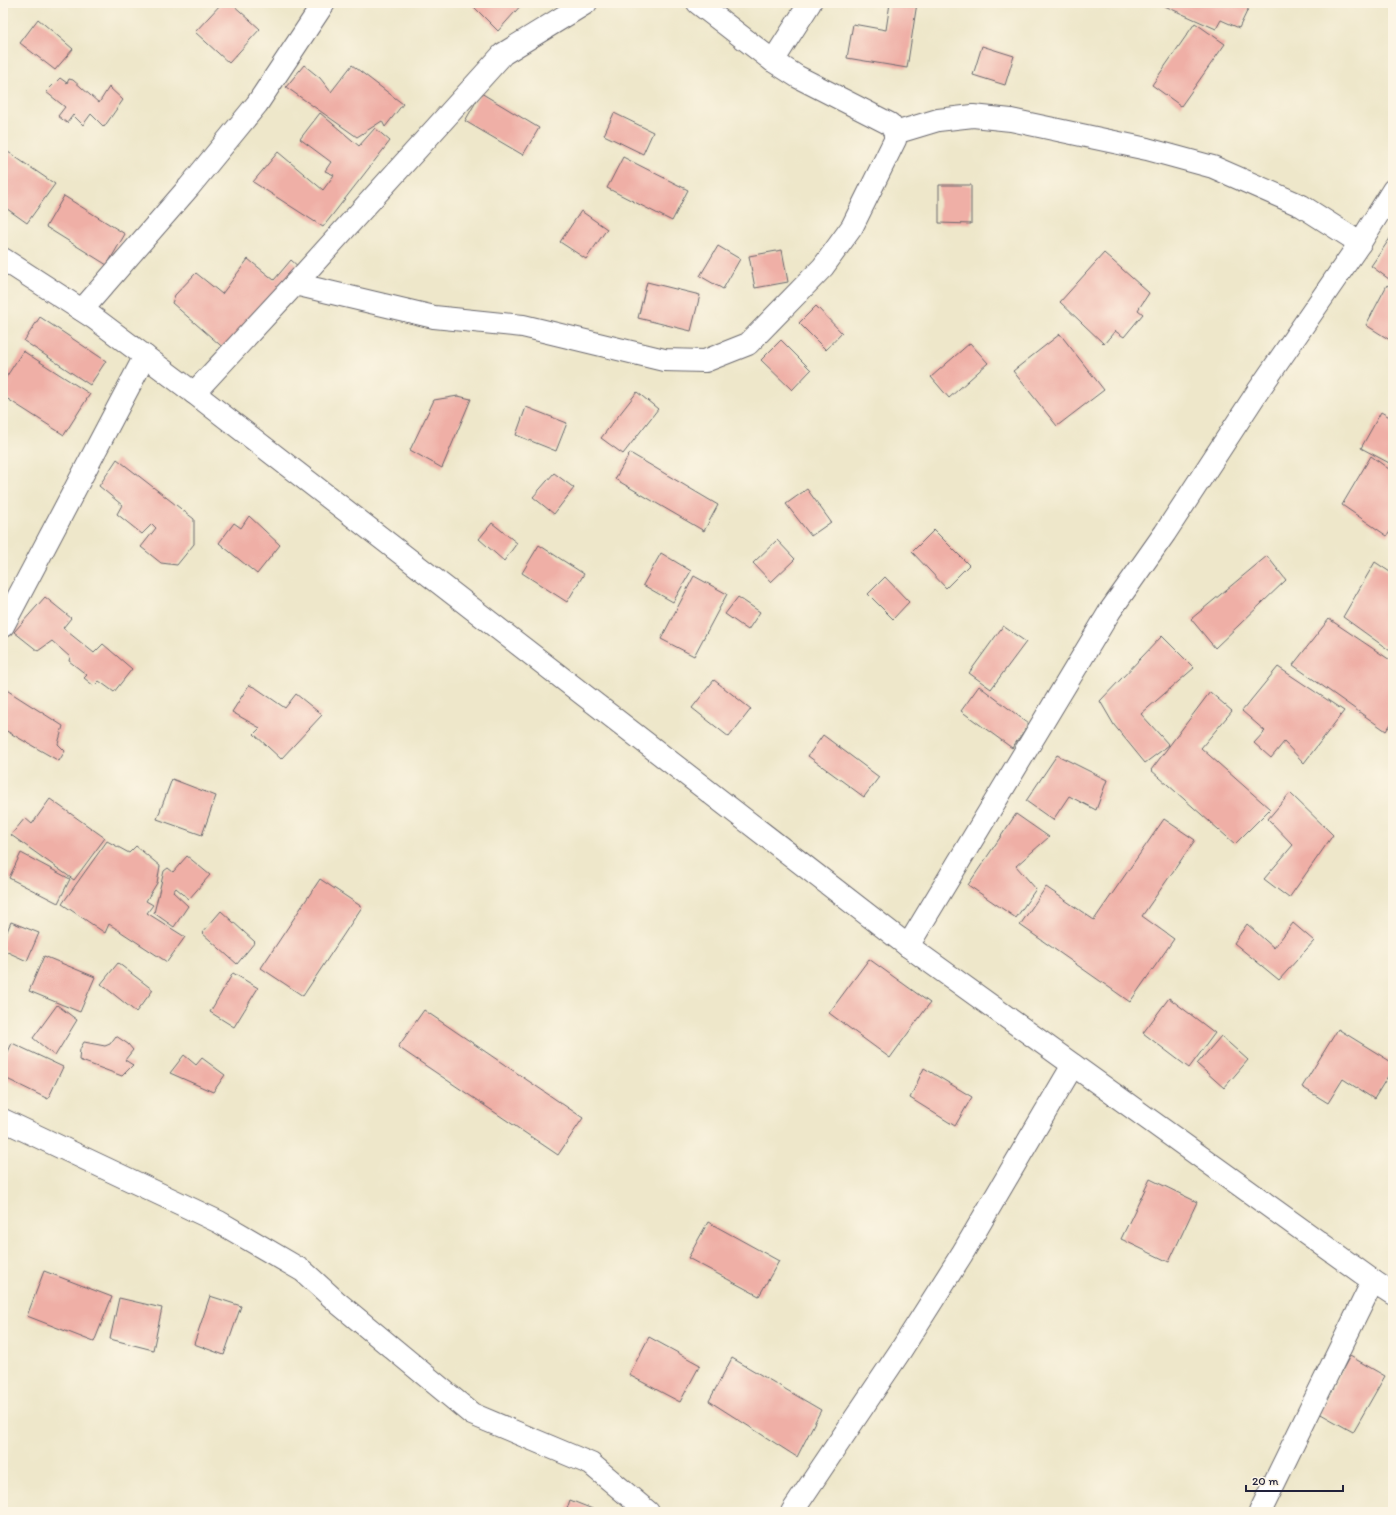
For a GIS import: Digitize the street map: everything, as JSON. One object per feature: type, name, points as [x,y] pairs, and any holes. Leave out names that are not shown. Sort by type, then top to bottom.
[{"type":"street","points":[[82,310],[189,187],[257,104],[324,3]]},
{"type":"street","points":[[194,393],[295,284],[503,54],[586,3]]},
{"type":"street","points":[[295,284],[434,317],[523,326],[664,360],[705,361],[748,344],[823,267],[852,227],[895,140],[895,133],[890,124],[798,77],[773,61],[698,3]]},
{"type":"street","points":[[773,61],[810,3]]},
{"type":"street","points":[[895,133],[938,120],[973,116],[1011,120],[1147,149],[1213,168],[1295,204],[1360,243]]},
{"type":"street","points":[[908,946],[1110,611],[1165,533],[1258,392],[1360,243],[1393,190]]},
{"type":"street","points":[[3,259],[82,310],[194,393],[908,946],[1393,1294]]},
{"type":"street","points":[[3,626],[145,356]]},
{"type":"street","points":[[792,1512],[901,1350],[962,1254],[1074,1065]]},
{"type":"street","points":[[3,1120],[219,1222],[303,1271],[338,1303],[472,1414],[591,1464],[649,1512]]},
{"type":"street","points":[[1260,1512],[1373,1281]]},
{"type":"building","points":[[222,3],[231,3],[260,29],[229,63],[195,32]]},
{"type":"building","points":[[470,3],[523,3],[498,31]]},
{"type":"building","points":[[890,3],[917,3],[907,68],[847,58],[853,24],[886,30]]},
{"type":"building","points":[[1158,3],[1251,3],[1239,28],[1221,20],[1216,29]]},
{"type":"building","points":[[38,19],[73,49],[55,70],[20,43]]},
{"type":"building","points":[[1195,23],[1225,44],[1181,106],[1152,85]]},
{"type":"building","points":[[982,46],[1014,56],[1005,85],[973,75]]},
{"type":"building","points":[[304,65],[320,78],[331,92],[352,65],[403,104],[385,127],[382,121],[357,137],[286,87]]},
{"type":"building","points":[[60,78],[67,83],[69,79],[73,80],[99,103],[109,87],[123,100],[104,127],[91,114],[83,125],[73,115],[67,123],[58,116],[65,107],[46,92]]},
{"type":"building","points":[[481,93],[539,128],[523,155],[465,121]]},
{"type":"building","points":[[320,113],[359,146],[375,128],[390,141],[323,227],[253,182],[278,152],[323,190],[334,175],[325,171],[331,162],[300,139]]},
{"type":"building","points":[[614,113],[653,132],[643,154],[604,135]]},
{"type":"building","points":[[8,152],[55,184],[27,223],[3,206],[3,160]]},
{"type":"building","points":[[623,157],[688,190],[672,221],[607,188]]},
{"type":"building","points":[[939,185],[971,185],[971,224],[939,223]]},
{"type":"building","points":[[64,196],[125,234],[107,265],[46,227]]},
{"type":"building","points":[[581,211],[607,229],[586,259],[560,242]]},
{"type":"building","points":[[1393,234],[1393,282],[1371,266]]},
{"type":"building","points":[[718,246],[740,259],[723,289],[700,276]]},
{"type":"building","points":[[782,250],[788,282],[755,288],[749,256]]},
{"type":"building","points":[[1104,253],[1149,293],[1138,310],[1143,314],[1124,337],[1115,331],[1104,344],[1060,302]]},
{"type":"building","points":[[248,259],[274,280],[291,260],[300,268],[227,351],[172,303],[175,295],[196,273],[222,294]]},
{"type":"building","points":[[647,282],[700,295],[691,331],[638,318]]},
{"type":"building","points":[[1387,285],[1393,289],[1393,342],[1366,325]]},
{"type":"building","points":[[816,306],[842,333],[826,350],[799,323]]},
{"type":"building","points":[[40,317],[106,361],[90,385],[24,341]]},
{"type":"building","points":[[1060,334],[1104,390],[1057,426],[1013,371]]},
{"type":"building","points":[[781,340],[811,370],[792,390],[761,360]]},
{"type":"building","points":[[970,343],[988,363],[949,398],[931,377]]},
{"type":"building","points":[[23,351],[90,394],[64,435],[3,396],[3,382]]},
{"type":"building","points":[[637,392],[658,409],[623,454],[601,438]]},
{"type":"building","points":[[458,396],[471,399],[442,468],[410,450],[434,400]]},
{"type":"building","points":[[526,407],[567,423],[556,451],[516,435]]},
{"type":"building","points":[[1381,412],[1393,419],[1393,465],[1361,448]]},
{"type":"building","points":[[630,453],[718,505],[704,531],[615,479]]},
{"type":"building","points":[[1371,456],[1393,472],[1393,527],[1387,536],[1342,505]]},
{"type":"building","points":[[117,459],[194,519],[194,544],[177,565],[161,563],[141,547],[156,528],[152,524],[142,534],[117,514],[122,505],[99,486]]},
{"type":"building","points":[[554,473],[574,488],[554,514],[533,497]]},
{"type":"building","points":[[807,489],[831,522],[811,536],[786,504]]},
{"type":"building","points":[[249,516],[280,545],[257,574],[219,543],[234,523],[241,528]]},
{"type":"building","points":[[492,523],[517,543],[504,561],[479,539]]},
{"type":"building","points":[[934,530],[969,565],[946,588],[912,552]]},
{"type":"building","points":[[777,540],[795,559],[771,582],[753,563]]},
{"type":"building","points":[[539,545],[584,574],[567,602],[522,573]]},
{"type":"building","points":[[661,553],[691,571],[673,602],[643,585]]},
{"type":"building","points":[[1267,556],[1286,580],[1215,648],[1191,619]]},
{"type":"building","points":[[1375,562],[1393,574],[1393,653],[1343,617]]},
{"type":"building","points":[[694,576],[727,594],[694,656],[661,639]]},
{"type":"building","points":[[885,577],[909,602],[893,619],[868,594]]},
{"type":"building","points":[[45,597],[71,618],[63,628],[94,653],[103,644],[132,669],[114,692],[99,681],[94,686],[84,678],[87,675],[69,661],[70,657],[52,641],[38,651],[14,632]]},
{"type":"building","points":[[738,597],[760,612],[748,630],[725,614]]},
{"type":"building","points":[[1329,619],[1393,662],[1393,721],[1386,731],[1293,665]]},
{"type":"building","points":[[1003,626],[1026,642],[991,689],[969,673]]},
{"type":"building","points":[[1162,636],[1194,668],[1141,714],[1169,745],[1145,763],[1114,725],[1100,701]]},
{"type":"building","points":[[1278,667],[1344,711],[1304,763],[1284,742],[1271,758],[1254,743],[1265,731],[1242,711]]},
{"type":"building","points":[[714,680],[751,709],[729,737],[692,708]]},
{"type":"building","points":[[249,685],[256,688],[285,708],[296,694],[322,715],[281,759],[254,734],[260,728],[232,712]]},
{"type":"building","points":[[979,686],[1029,724],[1012,748],[961,711]]},
{"type":"building","points":[[5,689],[63,726],[58,744],[65,751],[59,761],[3,729],[3,693]]},
{"type":"building","points":[[1210,692],[1232,711],[1201,748],[1270,809],[1235,844],[1151,770]]},
{"type":"building","points":[[823,735],[879,777],[864,797],[808,756]]},
{"type":"building","points":[[1057,755],[1107,780],[1096,810],[1069,796],[1053,820],[1026,801]]},
{"type":"building","points":[[172,779],[216,796],[202,835],[157,819]]},
{"type":"building","points":[[1290,793],[1333,835],[1289,898],[1264,879],[1293,845],[1268,819]]},
{"type":"building","points":[[50,799],[105,838],[74,880],[11,835],[25,818],[32,824]]},
{"type":"building","points":[[1016,814],[1049,837],[1016,866],[1036,889],[1016,918],[968,885]]},
{"type":"building","points":[[1164,819],[1195,840],[1142,916],[1174,939],[1130,1002],[1020,925],[1046,887],[1094,920]]},
{"type":"building","points":[[107,841],[129,853],[136,846],[160,866],[157,883],[146,901],[153,905],[147,913],[185,937],[167,962],[109,924],[105,933],[62,904]]},
{"type":"building","points":[[21,853],[70,879],[58,903],[9,878]]},
{"type":"building","points":[[187,856],[210,875],[189,899],[176,888],[173,892],[188,906],[174,927],[154,913],[164,871],[168,868],[173,872]]},
{"type":"building","points":[[320,879],[362,907],[303,996],[261,968]]},
{"type":"building","points":[[221,911],[255,942],[237,964],[202,933]]},
{"type":"building","points":[[11,922],[39,933],[27,961],[3,950],[3,941]]},
{"type":"building","points":[[1293,923],[1314,941],[1279,980],[1234,943],[1247,924],[1274,948]]},
{"type":"building","points":[[44,956],[95,977],[80,1012],[29,991]]},
{"type":"building","points":[[869,959],[930,1003],[890,1058],[829,1013]]},
{"type":"building","points":[[118,963],[153,990],[136,1012],[101,984]]},
{"type":"building","points":[[233,973],[258,988],[234,1027],[210,1012]]},
{"type":"building","points":[[1169,998],[1215,1033],[1189,1068],[1143,1033]]},
{"type":"building","points":[[57,1005],[77,1020],[55,1056],[33,1038]]},
{"type":"building","points":[[424,1010],[583,1118],[558,1155],[398,1047]]},
{"type":"building","points":[[1338,1029],[1393,1063],[1393,1068],[1374,1099],[1343,1079],[1328,1103],[1302,1087]]},
{"type":"building","points":[[116,1036],[128,1044],[133,1050],[125,1060],[133,1065],[122,1076],[79,1060],[80,1049],[84,1042],[105,1046],[110,1044]]},
{"type":"building","points":[[1221,1036],[1248,1060],[1224,1088],[1197,1064]]},
{"type":"building","points":[[12,1043],[63,1067],[48,1099],[3,1077],[3,1063]]},
{"type":"building","points":[[184,1055],[196,1065],[202,1058],[225,1075],[213,1092],[170,1073]]},
{"type":"building","points":[[924,1068],[972,1097],[955,1126],[910,1098]]},
{"type":"building","points":[[1150,1179],[1197,1202],[1169,1262],[1121,1239]]},
{"type":"building","points":[[708,1222],[779,1261],[759,1296],[688,1258]]},
{"type":"building","points":[[44,1271],[112,1297],[94,1342],[27,1316]]},
{"type":"building","points":[[210,1296],[241,1306],[224,1355],[194,1344]]},
{"type":"building","points":[[119,1298],[162,1308],[153,1350],[110,1339]]},
{"type":"building","points":[[649,1337],[700,1365],[680,1402],[629,1375]]},
{"type":"building","points":[[1350,1356],[1385,1376],[1353,1432],[1319,1413]]},
{"type":"building","points":[[732,1358],[821,1410],[797,1457],[709,1401]]},
{"type":"building","points":[[570,1500],[600,1512],[566,1512]]}]
